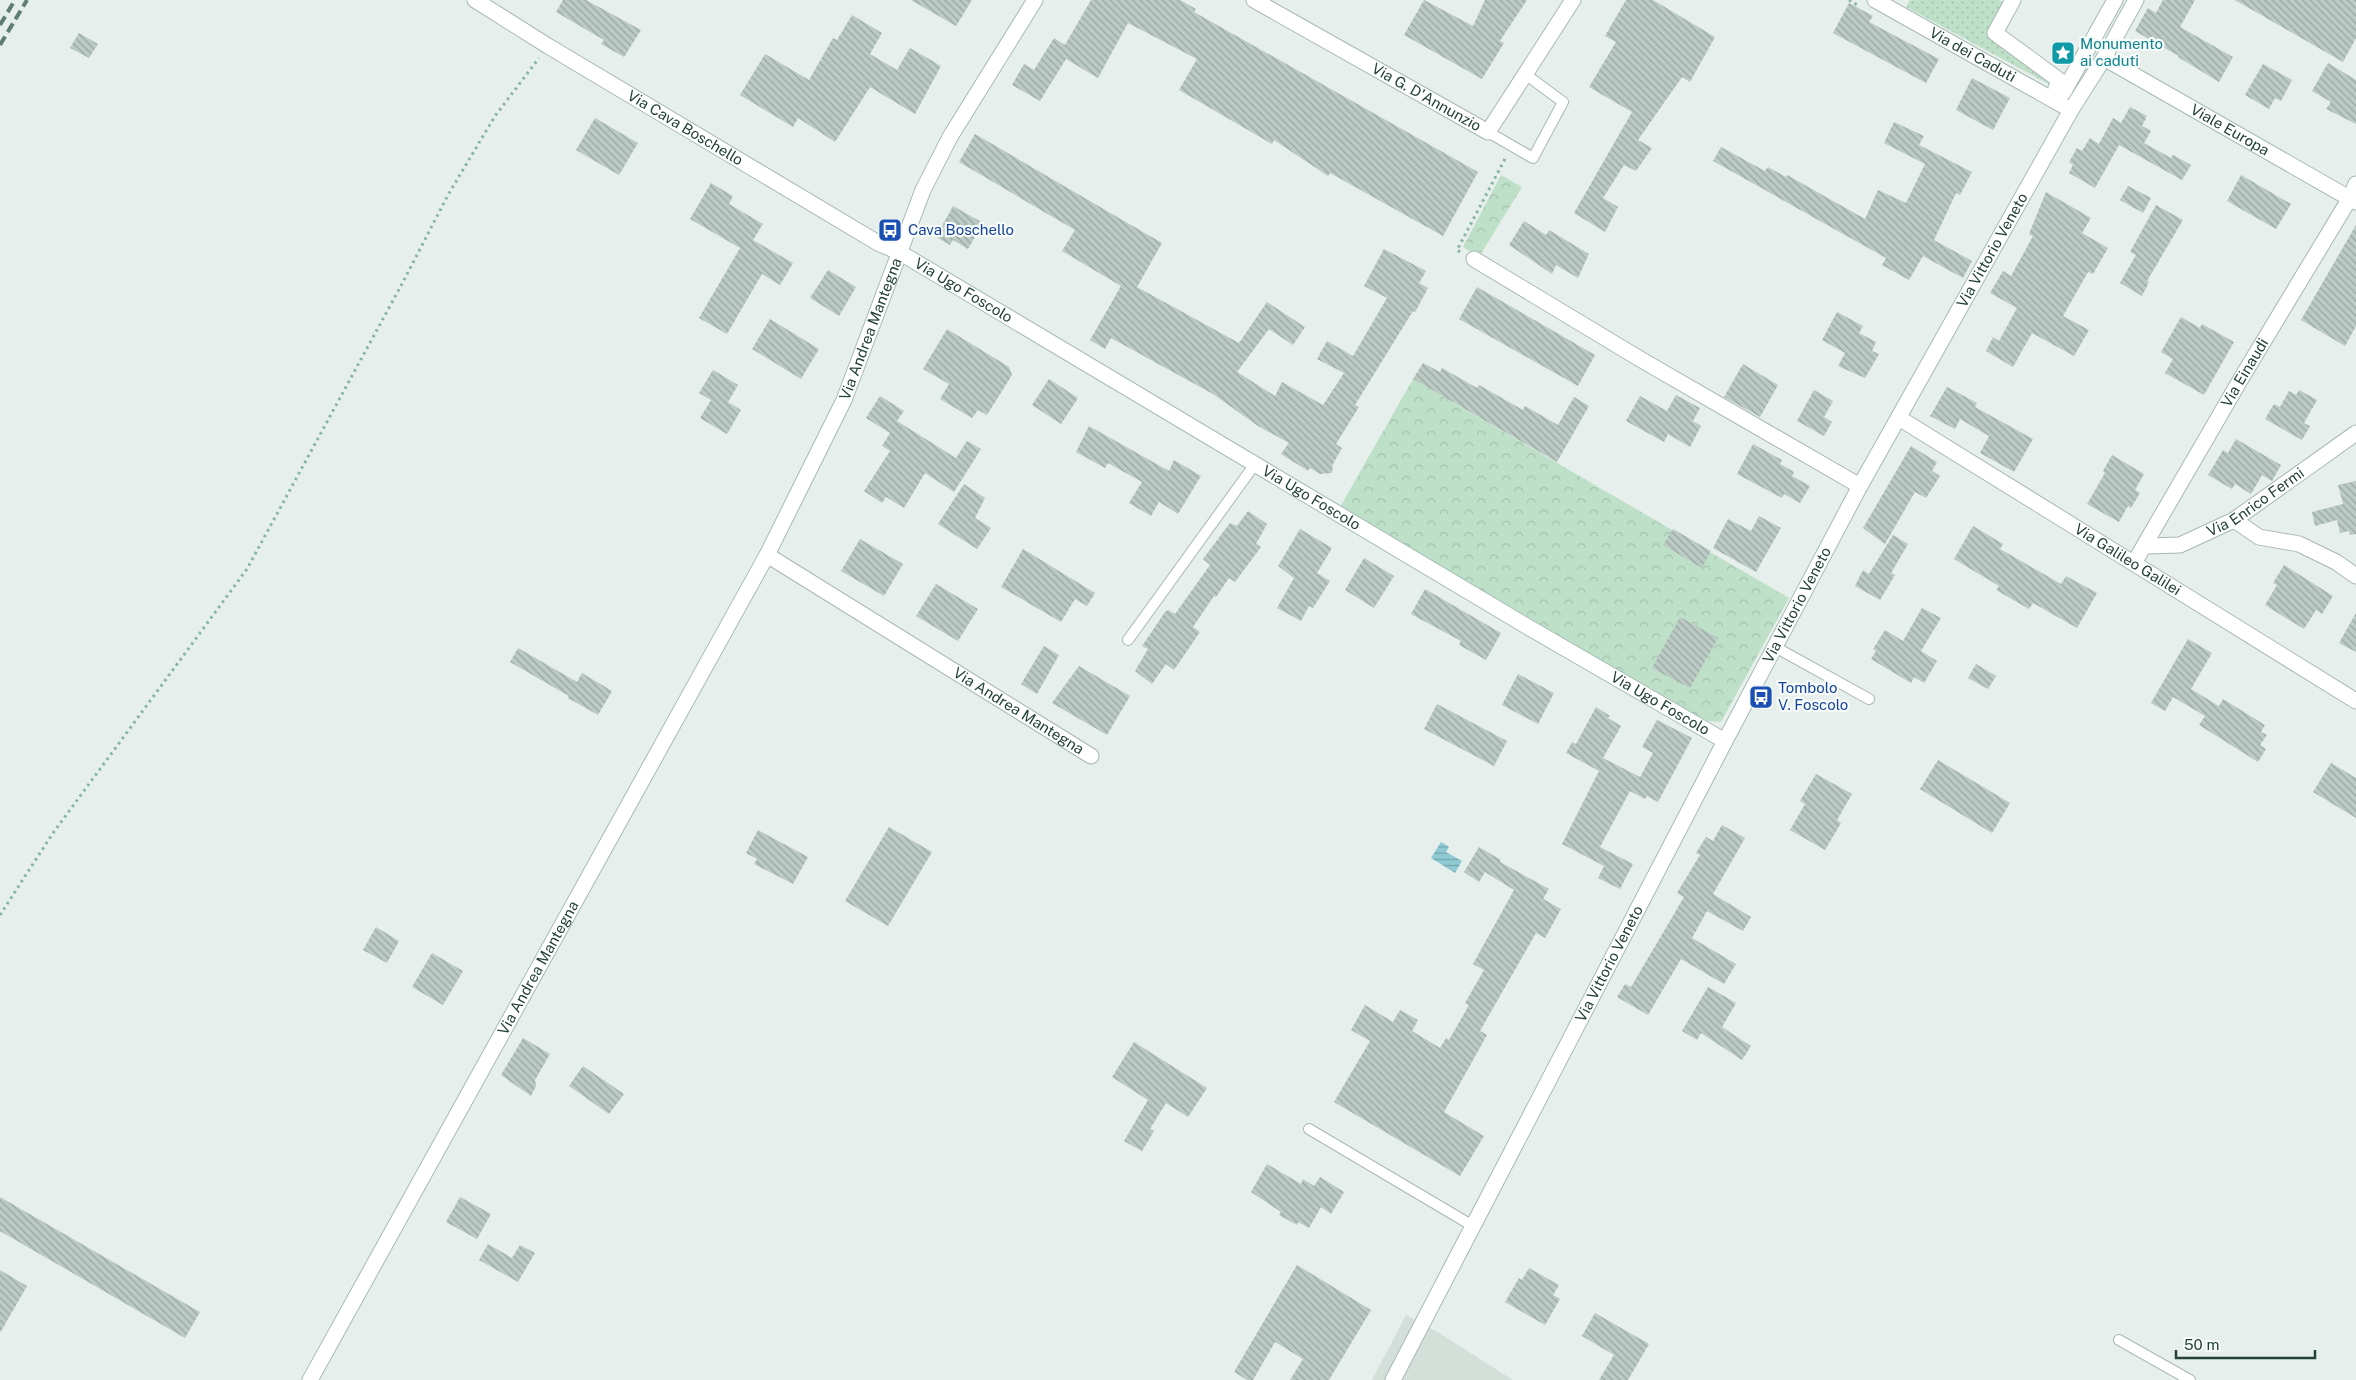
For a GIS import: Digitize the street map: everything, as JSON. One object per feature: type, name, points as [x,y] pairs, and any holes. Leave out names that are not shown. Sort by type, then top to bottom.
[{"type":"street","name":"Via Cava Boschello","points":[[475,0],[548,46],[878,243],[899,252]]},
{"type":"street","name":"Via Andrea Mantegna","points":[[310,1380],[767,555],[844,400],[923,190],[950,137],[1035,0]]},
{"type":"street","name":"Via G. D'Annunzio","points":[[1254,0],[1488,132],[1572,0]]},
{"type":"street","name":"Via dei Caduti","points":[[1875,0],[2071,110]]},
{"type":"street","points":[[2013,0],[1995,33],[2058,80],[2056,88],[2063,93],[2115,0]]},
{"type":"street","name":"Via Vittorio Veneto","points":[[1393,1380],[1724,741],[1860,486],[2071,110],[2104,58],[2136,0]]},
{"type":"street","name":"Viale Europa","points":[[2104,58],[2353,200]]},
{"type":"street","name":"Via Einaudi","points":[[2134,563],[2242,377],[2353,200],[2356,184]]},
{"type":"street","name":"Via Ugo Foscolo","points":[[899,252],[1724,741]]},
{"type":"street","points":[[1474,259],[1649,364],[1860,486]]},
{"type":"street","name":"Via Galileo Galilei","points":[[1899,418],[2356,701]]},
{"type":"street","name":"Via Enrico Fermi","points":[[2145,546],[2180,545],[2234,520],[2356,433]]},
{"type":"street","points":[[2234,520],[2259,537],[2299,544],[2336,562],[2356,576]]},
{"type":"street","name":"Via Andrea Mantegna","points":[[767,555],[1091,756]]},
{"type":"lane","points":[[1488,132],[1533,158],[1563,102],[1525,74]]},
{"type":"lane","points":[[1128,640],[1255,464]]},
{"type":"lane","points":[[1775,647],[1869,699]]},
{"type":"lane","points":[[1309,1130],[1473,1226]]},
{"type":"lane","points":[[2119,1340],[2190,1380]]},
{"type":"path","points":[[0,915],[53,833],[247,569],[403,282],[448,195],[495,116],[548,46]]},
{"type":"path","points":[[1474,259],[1457,250],[1511,146]]},
{"type":"shaded area","points":[[1406,1315],[1439,1333],[1513,1380],[1372,1380]]},
{"type":"green space","points":[[1910,0],[1999,0],[2009,6],[1995,33],[2059,80],[2056,88],[1906,7]]},
{"type":"green space","points":[[1501,175],[1522,187],[1479,257],[1463,247]]},
{"type":"green space","points":[[1413,379],[1789,598],[1721,722],[1708,721],[1694,715],[1340,507]]},
{"type":"water","points":[[1441,842],[1449,847],[1446,852],[1462,861],[1455,873],[1431,858]]},
{"type":"building","points":[[563,0],[586,0],[641,30],[624,57],[601,44],[604,40],[556,12]]},
{"type":"building","points":[[911,0],[972,0],[956,26]]},
{"type":"building","points":[[1091,0],[1180,0],[1196,9],[1194,12],[1478,172],[1443,236],[1330,173],[1328,176],[1274,140],[1272,144],[1179,90],[1197,59],[1128,23],[1098,78],[1066,59],[1040,101],[1012,85],[1024,64],[1034,70],[1054,38],[1065,45]]},
{"type":"building","points":[[1424,0],[1473,26],[1485,0],[1527,0],[1500,41],[1504,43],[1482,79],[1404,35]]},
{"type":"building","points":[[1626,0],[1653,0],[1715,37],[1690,82],[1682,77],[1638,140],[1652,148],[1636,171],[1624,165],[1603,198],[1618,207],[1605,232],[1574,213],[1632,112],[1589,87],[1616,42],[1605,36]]},
{"type":"building","points":[[2163,0],[2195,0],[2180,27],[2233,57],[2219,82],[2135,31],[2148,8],[2156,13]]},
{"type":"building","points":[[2235,0],[2356,0],[2356,38],[2343,62]]},
{"type":"building","points":[[1849,3],[1873,16],[1869,22],[1939,59],[1926,83],[1833,33]]},
{"type":"building","points":[[852,15],[882,33],[870,54],[897,70],[910,48],[941,66],[915,114],[870,87],[835,142],[798,118],[793,127],[740,95],[765,54],[809,80],[833,38],[837,40]]},
{"type":"building","points":[[79,33],[98,44],[89,58],[70,48]]},
{"type":"building","points":[[2328,63],[2356,80],[2356,124],[2326,109],[2331,102],[2312,91]]},
{"type":"building","points":[[2263,64],[2292,80],[2281,101],[2275,98],[2269,109],[2245,95]]},
{"type":"building","points":[[1972,78],[2010,98],[1993,130],[1956,110]]},
{"type":"building","points":[[2130,107],[2147,116],[2142,126],[2151,131],[2144,143],[2171,158],[2173,155],[2191,165],[2182,180],[2119,145],[2095,188],[2069,173],[2073,165],[2069,162],[2077,148],[2082,151],[2090,138],[2099,144],[2113,118],[2121,123]]},
{"type":"building","points":[[595,118],[638,143],[619,175],[576,150]]},
{"type":"building","points":[[1894,122],[1924,136],[1919,145],[1972,172],[1960,195],[1956,193],[1934,240],[1972,261],[1963,278],[1923,256],[1909,280],[1882,265],[1886,258],[1713,161],[1721,147],[1765,171],[1768,167],[1786,177],[1787,175],[1865,219],[1878,190],[1906,203],[1925,164],[1884,143]]},
{"type":"building","points":[[975,134],[1162,243],[1137,287],[1239,343],[1267,302],[1305,327],[1293,345],[1269,329],[1237,372],[1275,396],[1282,382],[1323,405],[1344,373],[1317,359],[1327,341],[1353,356],[1387,298],[1364,286],[1384,249],[1426,271],[1419,283],[1428,288],[1415,312],[1413,311],[1355,405],[1359,407],[1336,444],[1342,448],[1333,464],[1332,473],[1320,474],[1310,468],[1308,471],[1281,454],[1289,443],[1258,426],[1213,394],[1111,338],[1105,349],[1090,340],[1121,286],[1062,251],[1075,230],[959,162]]},
{"type":"building","points":[[2241,175],[2291,204],[2276,229],[2227,201]]},
{"type":"building","points":[[711,183],[733,196],[729,204],[763,224],[753,240],[793,263],[780,285],[762,274],[727,334],[699,318],[740,248],[690,219]]},
{"type":"building","points":[[2128,186],[2151,198],[2143,213],[2120,200]]},
{"type":"building","points":[[2046,192],[2091,218],[2082,233],[2108,248],[2093,274],[2088,272],[2063,316],[2089,330],[2074,356],[2032,333],[2013,367],[1986,351],[1993,337],[1999,341],[2017,308],[1990,293],[2003,271],[2011,276],[2033,236],[2029,234]]},
{"type":"building","points":[[2156,205],[2183,220],[2147,281],[2149,282],[2142,296],[2120,283],[2136,255],[2130,252]]},
{"type":"building","points":[[953,206],[983,223],[968,249],[953,240],[950,245],[936,237]]},
{"type":"building","points":[[1524,221],[1546,235],[1549,230],[1589,254],[1578,278],[1556,265],[1552,274],[1509,245]]},
{"type":"building","points":[[2356,225],[2356,326],[2345,346],[2301,320]]},
{"type":"building","points":[[828,270],[856,287],[839,316],[810,298]]},
{"type":"building","points":[[1477,287],[1595,355],[1578,386],[1459,319]]},
{"type":"building","points":[[1837,312],[1863,326],[1859,333],[1876,342],[1872,351],[1879,354],[1865,378],[1838,366],[1845,353],[1822,340]]},
{"type":"building","points":[[2181,317],[2200,328],[2202,324],[2234,342],[2204,395],[2165,373],[2173,359],[2161,352]]},
{"type":"building","points":[[770,319],[819,349],[801,379],[752,349]]},
{"type":"building","points":[[947,329],[1009,367],[1012,375],[987,415],[978,410],[972,418],[940,399],[949,384],[923,369]]},
{"type":"building","points":[[1423,363],[1440,372],[1442,368],[1477,388],[1479,385],[1523,410],[1525,406],[1558,425],[1574,397],[1589,406],[1557,462],[1413,379]]},
{"type":"building","points":[[1743,364],[1778,385],[1760,417],[1724,397]]},
{"type":"building","points":[[713,370],[738,385],[728,402],[741,410],[727,434],[700,418],[711,400],[699,393]]},
{"type":"building","points":[[1049,379],[1078,398],[1061,424],[1032,405]]},
{"type":"building","points":[[1947,387],[1977,403],[1975,407],[2033,439],[2014,472],[1980,453],[1989,436],[1960,419],[1955,429],[1930,416]]},
{"type":"building","points":[[1814,390],[1833,401],[1824,417],[1832,422],[1824,436],[1797,421]]},
{"type":"building","points":[[2299,390],[2317,400],[2304,423],[2310,426],[2302,440],[2265,419],[2274,404],[2280,407],[2289,391],[2296,395]]},
{"type":"building","points":[[1676,395],[1700,408],[1693,421],[1701,426],[1690,447],[1668,434],[1664,442],[1626,421],[1640,396],[1667,411]]},
{"type":"building","points":[[880,396],[904,411],[897,421],[956,458],[967,441],[981,449],[954,492],[925,473],[904,508],[886,497],[882,503],[864,491],[890,451],[882,446],[890,433],[866,418]]},
{"type":"building","points":[[1089,426],[1169,471],[1174,460],[1201,476],[1178,514],[1159,502],[1151,516],[1129,503],[1142,482],[1108,463],[1105,468],[1076,452]]},
{"type":"building","points":[[2236,439],[2281,465],[2272,481],[2262,475],[2251,494],[2235,484],[2232,489],[2208,475],[2223,450],[2228,453]]},
{"type":"building","points":[[1753,444],[1782,460],[1780,464],[1794,472],[1792,476],[1810,486],[1800,503],[1784,494],[1782,498],[1737,474]]},
{"type":"building","points":[[1911,446],[1937,462],[1932,471],[1940,476],[1926,498],[1915,492],[1885,544],[1863,528]]},
{"type":"building","points":[[2112,455],[2144,474],[2135,490],[2140,493],[2131,508],[2128,506],[2119,522],[2087,504],[2105,473],[2103,471]]},
{"type":"building","points":[[2356,481],[2356,534],[2350,535],[2349,531],[2340,533],[2337,520],[2315,526],[2312,512],[2343,504],[2338,485]]},
{"type":"building","points":[[964,484],[985,498],[975,518],[991,528],[977,549],[938,524]]},
{"type":"building","points":[[1248,511],[1267,524],[1256,544],[1261,547],[1235,582],[1229,578],[1216,597],[1214,596],[1193,627],[1200,632],[1174,670],[1166,664],[1152,684],[1135,671],[1148,649],[1142,646],[1165,612],[1168,610],[1175,614],[1210,565],[1203,559],[1230,523],[1237,526]]},
{"type":"building","points":[[1759,516],[1781,528],[1756,572],[1713,548],[1728,519],[1751,531]]},
{"type":"building","points":[[1973,526],[2003,544],[2000,549],[2061,584],[2066,576],[2097,593],[2077,628],[2033,603],[2029,609],[1996,590],[1999,586],[1954,559]]},
{"type":"building","points":[[1300,529],[1332,548],[1317,573],[1330,581],[1313,608],[1309,606],[1301,621],[1277,608],[1294,578],[1278,566]]},
{"type":"building","points":[[1673,529],[1711,551],[1702,568],[1663,545]]},
{"type":"building","points":[[1893,535],[1908,544],[1891,573],[1895,575],[1880,600],[1855,586],[1863,570],[1869,574]]},
{"type":"building","points":[[860,539],[903,564],[884,596],[841,571]]},
{"type":"building","points":[[1023,549],[1095,593],[1087,606],[1075,599],[1061,622],[1001,587]]},
{"type":"building","points":[[1364,558],[1394,576],[1374,608],[1345,590]]},
{"type":"building","points":[[2284,565],[2333,596],[2322,614],[2316,610],[2304,629],[2265,605],[2277,585],[2273,583]]},
{"type":"building","points":[[936,584],[978,609],[958,641],[916,616]]},
{"type":"building","points":[[1425,589],[1501,633],[1486,660],[1459,645],[1461,641],[1411,614]]},
{"type":"building","points":[[1922,608],[1941,618],[1921,651],[1937,661],[1924,683],[1914,677],[1911,683],[1871,659],[1876,651],[1873,649],[1885,630],[1903,641]]},
{"type":"building","points":[[2356,613],[2356,652],[2339,643]]},
{"type":"building","points":[[1680,617],[1718,638],[1690,688],[1652,668]]},
{"type":"building","points":[[2188,639],[2212,653],[2191,689],[2219,706],[2223,699],[2265,725],[2261,732],[2267,735],[2260,745],[2266,749],[2258,762],[2199,725],[2205,716],[2173,697],[2165,711],[2151,703]]},
{"type":"building","points":[[1044,646],[1059,655],[1037,694],[1021,684]]},
{"type":"building","points":[[518,648],[577,682],[582,673],[612,691],[598,715],[510,662]]},
{"type":"building","points":[[1976,664],[1996,676],[1988,689],[1968,678]]},
{"type":"building","points":[[1079,666],[1130,696],[1107,735],[1052,703]]},
{"type":"building","points":[[1518,674],[1554,693],[1538,724],[1502,705]]},
{"type":"building","points":[[1437,704],[1507,741],[1494,766],[1424,729]]},
{"type":"building","points":[[1596,707],[1621,726],[1603,758],[1640,777],[1653,753],[1642,747],[1657,720],[1692,738],[1658,802],[1647,796],[1645,799],[1630,791],[1600,847],[1633,864],[1620,889],[1598,878],[1604,866],[1562,844],[1599,771],[1566,753],[1572,742],[1576,744]]},
{"type":"building","points":[[1938,760],[2010,803],[1992,833],[1920,789]]},
{"type":"building","points":[[2331,763],[2356,778],[2356,818],[2313,792]]},
{"type":"building","points":[[1816,774],[1852,794],[1837,820],[1841,823],[1825,850],[1790,830],[1805,804],[1800,801]]},
{"type":"building","points":[[1722,825],[1745,838],[1713,894],[1751,917],[1743,931],[1707,911],[1692,938],[1736,964],[1724,984],[1681,959],[1648,1015],[1617,997],[1625,984],[1631,987],[1684,897],[1677,893],[1700,855],[1696,853],[1706,837],[1713,841]]},
{"type":"building","points":[[889,827],[932,852],[888,926],[845,901]]},
{"type":"building","points":[[758,830],[808,857],[793,884],[754,864],[757,859],[746,853]]},
{"type":"building","points":[[1479,847],[1501,860],[1500,862],[1549,889],[1543,899],[1561,909],[1545,938],[1536,933],[1480,1031],[1487,1035],[1444,1112],[1484,1136],[1460,1176],[1334,1102],[1370,1041],[1351,1030],[1365,1005],[1393,1022],[1400,1010],[1418,1020],[1412,1031],[1440,1048],[1446,1038],[1449,1040],[1469,1005],[1465,1003],[1484,970],[1473,964],[1514,890],[1485,872],[1479,882],[1464,872]]},
{"type":"building","points":[[376,927],[399,941],[387,963],[363,950]]},
{"type":"building","points":[[432,953],[463,971],[443,1005],[412,987]]},
{"type":"building","points":[[1708,987],[1736,1003],[1722,1027],[1751,1046],[1742,1060],[1701,1033],[1697,1040],[1682,1031]]},
{"type":"building","points":[[523,1038],[550,1054],[535,1080],[536,1086],[531,1096],[501,1075]]},
{"type":"building","points":[[1134,1042],[1207,1088],[1188,1117],[1166,1103],[1150,1129],[1154,1131],[1142,1151],[1124,1141],[1148,1100],[1112,1077]]},
{"type":"building","points":[[583,1066],[624,1094],[609,1114],[569,1086]]},
{"type":"building","points":[[1267,1164],[1301,1184],[1303,1179],[1314,1186],[1320,1177],[1344,1192],[1331,1214],[1321,1207],[1309,1228],[1298,1222],[1297,1225],[1279,1215],[1281,1212],[1251,1192]]},
{"type":"building","points":[[0,1197],[200,1312],[185,1338],[0,1231]]},
{"type":"building","points":[[460,1197],[491,1214],[477,1239],[446,1222]]},
{"type":"building","points":[[488,1244],[512,1258],[520,1245],[535,1253],[518,1282],[479,1260]]},
{"type":"building","points":[[1297,1265],[1371,1310],[1329,1380],[1290,1380],[1303,1359],[1275,1342],[1253,1380],[1247,1380],[1234,1372]]},
{"type":"building","points":[[1529,1268],[1559,1285],[1553,1295],[1560,1299],[1545,1325],[1505,1302],[1519,1278],[1522,1280]]},
{"type":"building","points":[[0,1270],[27,1286],[0,1333]]},
{"type":"building","points":[[1595,1313],[1649,1344],[1628,1380],[1599,1380],[1614,1355],[1582,1336]]},
{"type":"railway","points":[[0,25],[15,0]]},
{"type":"railway","points":[[0,45],[27,0]]},
{"type":"place","name":"Monumento ai caduti","points":[[2063,53]]},
{"type":"place","name":"Cava Boschello","points":[[890,230]]},
{"type":"place","name":"Tombolo V. Foscolo","points":[[1761,697]]}]
